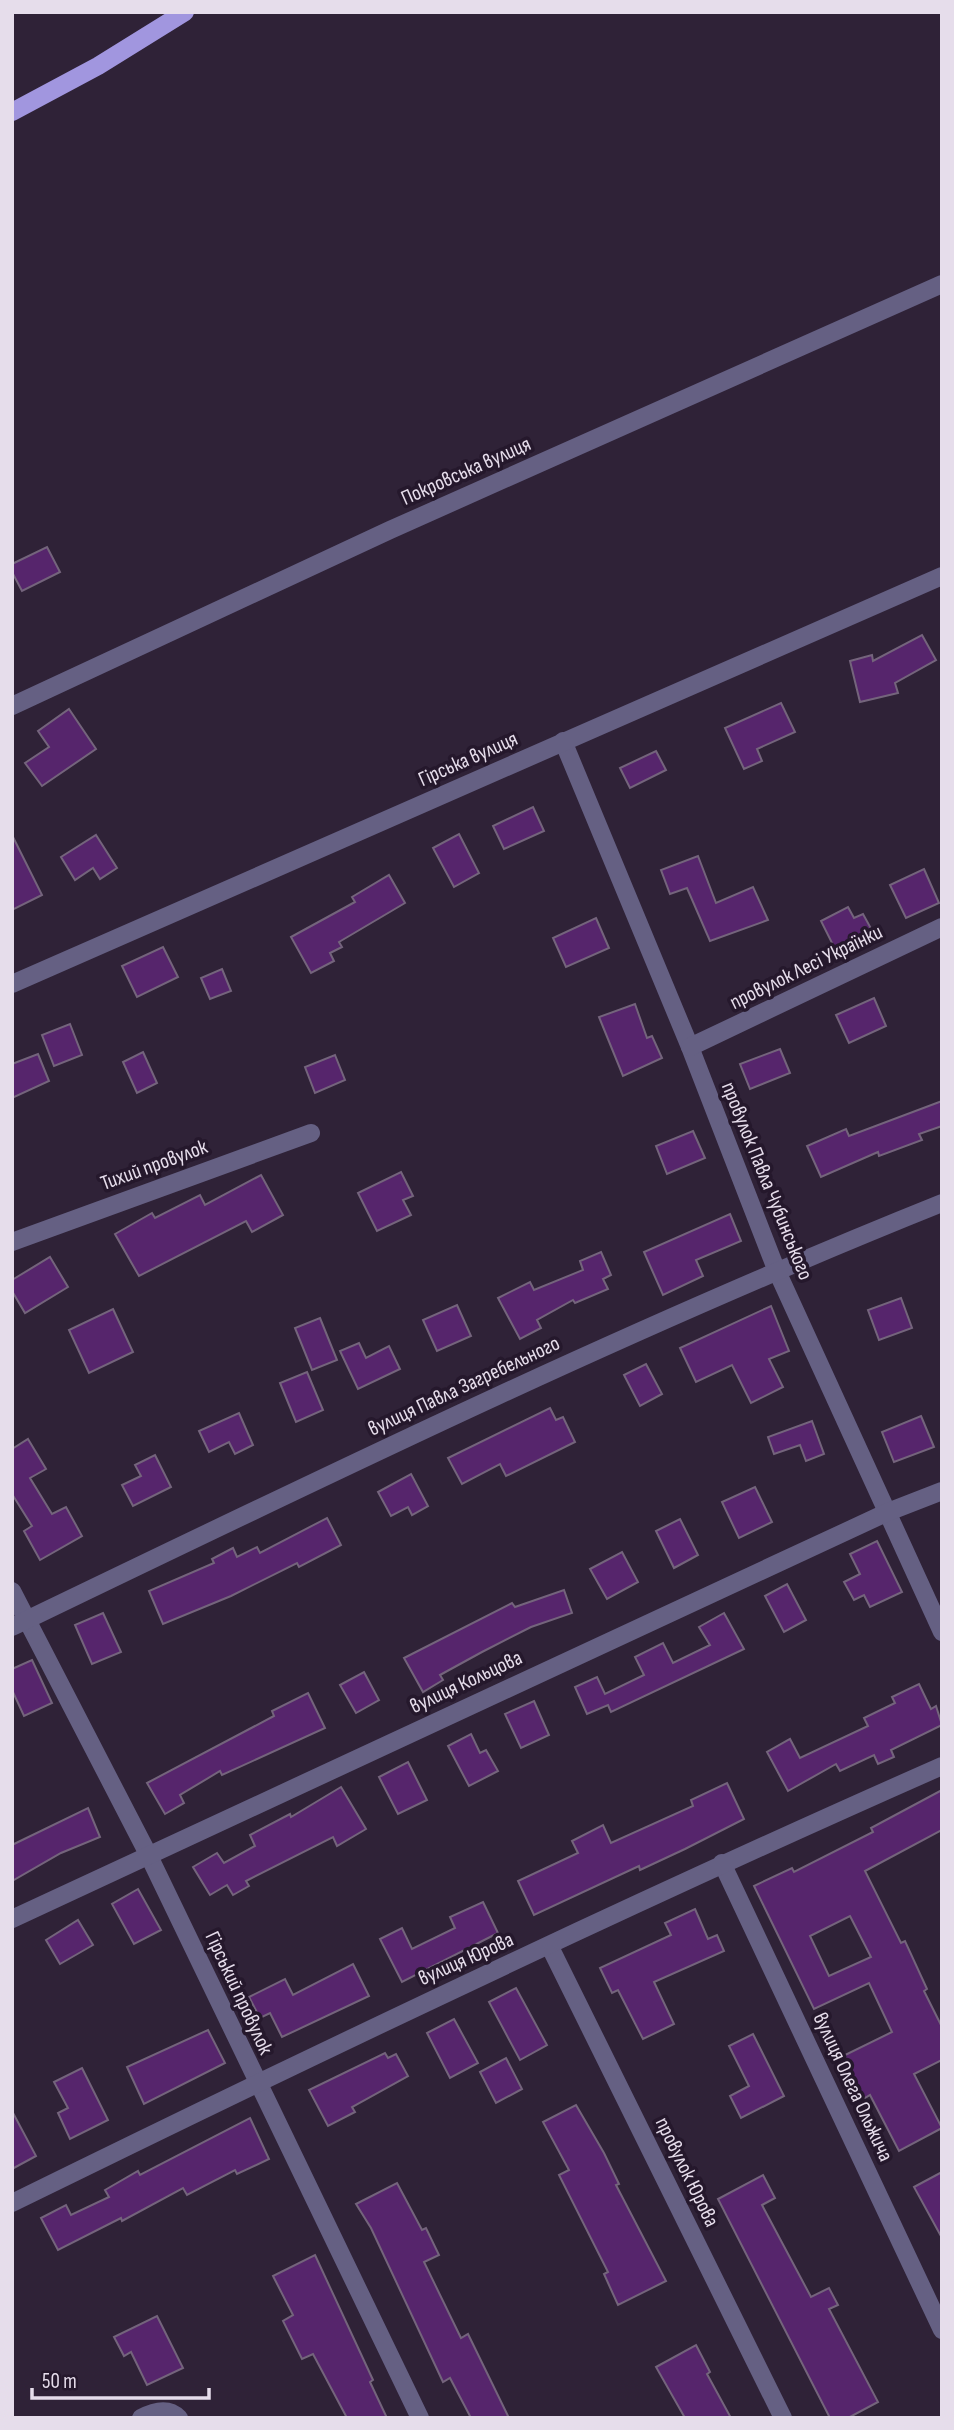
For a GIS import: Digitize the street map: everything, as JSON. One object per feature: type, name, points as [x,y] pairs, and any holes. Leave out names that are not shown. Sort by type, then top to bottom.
[{"type":"main road","points":[[12,112],[98,66],[185,12]]},
{"type":"street","name":"Покровська вулиця","points":[[12,706],[390,530],[942,284]]},
{"type":"street","name":"Гірська вулиця","points":[[12,984],[942,576]]},
{"type":"street","name":"провулок Павла Чубинського","points":[[563,741],[690,1048],[776,1269],[942,1632]]},
{"type":"street","name":"провулок Лесі Українки","points":[[690,1048],[942,927]]},
{"type":"street","name":"Тихий провулок","points":[[12,1242],[311,1133]]},
{"type":"street","name":"вулиця Павла Загребельного","points":[[12,1627],[399,1440],[776,1269],[942,1203]]},
{"type":"street","name":"вулиця Кольцова","points":[[12,1919],[888,1512],[942,1491]]},
{"type":"street","name":"Гірський провулок","points":[[12,1591],[29,1619],[148,1854],[420,2418]]},
{"type":"street","name":"вулиця Юрова","points":[[12,2203],[359,2032],[550,1947],[722,1863],[942,1766]]},
{"type":"street","name":"вулиця Олега Ольжича","points":[[722,1863],[942,2330]]},
{"type":"street","name":"провулок Юрова","points":[[550,1947],[783,2418]]},
{"type":"street","points":[[141,2418],[155,2410],[175,2414],[179,2418]]},
{"type":"building","points":[[47,547],[60,572],[22,591],[12,572],[12,564]]},
{"type":"building","points":[[922,635],[936,660],[895,683],[898,693],[860,702],[850,661],[872,655],[873,661]]},
{"type":"building","points":[[781,703],[795,732],[757,749],[762,761],[744,769],[725,728]]},
{"type":"building","points":[[69,709],[96,749],[42,786],[25,763],[49,747],[38,731]]},
{"type":"building","points":[[656,751],[666,770],[630,788],[620,768]]},
{"type":"building","points":[[533,807],[544,831],[504,849],[493,826]]},
{"type":"building","points":[[459,834],[479,873],[454,887],[433,848]]},
{"type":"building","points":[[12,835],[42,895],[12,910]]},
{"type":"building","points":[[96,835],[117,868],[100,879],[93,868],[75,880],[61,857]]},
{"type":"building","points":[[698,856],[716,903],[753,887],[768,920],[710,941],[687,888],[670,894],[661,870]]},
{"type":"building","points":[[924,869],[939,903],[906,918],[890,885]]},
{"type":"building","points":[[389,875],[405,903],[339,942],[342,947],[330,953],[334,961],[311,973],[291,937],[355,902],[352,897]]},
{"type":"building","points":[[848,907],[854,918],[863,914],[874,934],[837,953],[821,921]]},
{"type":"building","points":[[596,918],[609,948],[566,967],[553,938]]},
{"type":"building","points":[[163,947],[178,977],[137,997],[122,966]]},
{"type":"building","points":[[222,969],[231,991],[210,999],[201,978]]},
{"type":"building","points":[[874,998],[886,1026],[849,1043],[836,1015]]},
{"type":"building","points":[[635,1004],[647,1038],[652,1036],[662,1058],[623,1076],[599,1017]]},
{"type":"building","points":[[70,1024],[82,1055],[54,1066],[42,1035]]},
{"type":"building","points":[[780,1049],[790,1073],[750,1089],[740,1064]]},
{"type":"building","points":[[143,1052],[157,1083],[137,1093],[123,1062]]},
{"type":"building","points":[[38,1054],[49,1081],[12,1098],[12,1064]]},
{"type":"building","points":[[335,1055],[345,1080],[315,1093],[305,1067]]},
{"type":"building","points":[[942,1101],[942,1126],[919,1134],[922,1140],[879,1156],[878,1152],[821,1177],[807,1146],[846,1129],[849,1136]]},
{"type":"building","points":[[693,1131],[705,1158],[667,1174],[656,1146]]},
{"type":"building","points":[[401,1172],[413,1196],[403,1200],[411,1215],[377,1231],[358,1193]]},
{"type":"building","points":[[261,1175],[283,1215],[252,1232],[246,1221],[139,1276],[115,1234],[152,1213],[155,1218],[200,1195],[205,1205]]},
{"type":"building","points":[[730,1214],[741,1241],[696,1260],[703,1276],[663,1295],[644,1252]]},
{"type":"building","points":[[601,1252],[611,1275],[603,1279],[608,1289],[575,1303],[573,1300],[537,1320],[541,1328],[520,1339],[498,1298],[530,1282],[534,1290],[583,1270],[580,1261]]},
{"type":"building","points":[[50,1257],[68,1287],[25,1313],[12,1291],[12,1280]]},
{"type":"building","points":[[901,1298],[912,1328],[879,1340],[868,1310]]},
{"type":"building","points":[[457,1305],[471,1336],[437,1351],[423,1320]]},
{"type":"building","points":[[771,1306],[789,1351],[769,1359],[783,1387],[751,1403],[732,1365],[696,1382],[680,1348]]},
{"type":"building","points":[[113,1309],[133,1352],[89,1373],[69,1330]]},
{"type":"building","points":[[320,1318],[337,1360],[312,1370],[295,1328]]},
{"type":"building","points":[[359,1343],[366,1358],[389,1346],[400,1369],[358,1389],[340,1351]]},
{"type":"building","points":[[646,1364],[662,1394],[640,1406],[624,1375]]},
{"type":"building","points":[[307,1372],[323,1410],[296,1422],[280,1383]]},
{"type":"building","points":[[550,1408],[556,1420],[563,1417],[575,1442],[506,1476],[500,1464],[462,1484],[448,1458]]},
{"type":"building","points":[[239,1413],[253,1445],[235,1454],[229,1442],[209,1452],[199,1431]]},
{"type":"building","points":[[921,1416],[934,1447],[894,1462],[882,1432]]},
{"type":"building","points":[[812,1421],[824,1454],[806,1461],[800,1445],[774,1454],[768,1437]]},
{"type":"building","points":[[28,1439],[46,1469],[30,1478],[52,1514],[66,1507],[82,1536],[40,1560],[24,1531],[32,1526],[12,1494],[12,1449]]},
{"type":"building","points":[[155,1455],[171,1487],[133,1506],[122,1485],[141,1476],[135,1465]]},
{"type":"building","points":[[411,1474],[428,1506],[412,1515],[408,1507],[391,1516],[378,1492]]},
{"type":"building","points":[[755,1487],[772,1522],[739,1538],[722,1502]]},
{"type":"building","points":[[327,1518],[341,1545],[299,1567],[297,1563],[231,1596],[163,1624],[149,1591],[214,1563],[212,1559],[233,1548],[237,1557],[257,1547],[260,1553]]},
{"type":"building","points":[[680,1519],[698,1555],[674,1568],[656,1531]]},
{"type":"building","points":[[877,1541],[902,1592],[870,1607],[864,1595],[854,1600],[844,1582],[860,1574],[850,1554]]},
{"type":"building","points":[[622,1552],[638,1582],[607,1599],[590,1569]]},
{"type":"building","points":[[787,1584],[806,1620],[784,1632],[765,1596]]},
{"type":"building","points":[[564,1590],[572,1613],[531,1627],[482,1652],[440,1675],[443,1680],[423,1692],[404,1658],[512,1603],[515,1607]]},
{"type":"building","points":[[103,1613],[121,1652],[92,1664],[75,1625]]},
{"type":"building","points":[[724,1613],[744,1649],[611,1712],[608,1705],[587,1714],[575,1687],[597,1677],[605,1694],[644,1675],[635,1657],[663,1643],[673,1663],[710,1645],[699,1627]]},
{"type":"building","points":[[32,1660],[52,1703],[24,1716],[12,1690],[12,1669]]},
{"type":"building","points":[[364,1672],[379,1700],[356,1713],[340,1685]]},
{"type":"building","points":[[919,1684],[931,1709],[936,1706],[942,1725],[891,1750],[894,1757],[878,1764],[874,1755],[840,1771],[836,1764],[788,1791],[767,1752],[790,1739],[800,1758],[868,1726],[864,1718],[895,1703],[892,1697]]},
{"type":"building","points":[[308,1693],[325,1728],[222,1775],[220,1771],[180,1795],[184,1803],[165,1814],[147,1783],[274,1716],[272,1711]]},
{"type":"building","points":[[534,1701],[549,1735],[521,1748],[505,1714]]},
{"type":"building","points":[[471,1734],[480,1753],[486,1750],[498,1771],[469,1786],[448,1746]]},
{"type":"building","points":[[408,1762],[427,1800],[398,1814],[379,1777]]},
{"type":"building","points":[[727,1783],[744,1819],[640,1870],[639,1866],[534,1915],[518,1881],[578,1853],[572,1841],[603,1825],[611,1843],[693,1806],[691,1800]]},
{"type":"building","points":[[341,1787],[366,1829],[337,1846],[333,1837],[246,1881],[249,1886],[233,1895],[227,1885],[210,1895],[193,1867],[217,1853],[224,1863],[255,1846],[250,1835],[290,1814],[291,1817]]},
{"type":"building","points":[[942,1790],[942,1830],[865,1871],[901,1943],[905,1941],[927,1989],[924,1991],[942,2027],[942,2060],[914,2074],[942,2128],[899,2151],[870,2095],[860,2101],[839,2058],[892,2032],[869,1983],[814,2009],[754,1886],[792,1868],[794,1872],[873,1832],[871,1828]],"holes":[[[850,1916],[871,1957],[829,1976],[810,1936]]]},
{"type":"building","points":[[88,1808],[100,1837],[61,1853],[12,1881],[12,1845]]},
{"type":"building","points":[[138,1889],[161,1930],[134,1944],[112,1904]]},
{"type":"building","points":[[483,1902],[498,1933],[402,1982],[380,1939],[402,1928],[412,1949],[455,1928],[450,1917]]},
{"type":"building","points":[[695,1909],[708,1939],[717,1935],[724,1951],[654,1982],[674,2024],[643,2039],[618,1990],[612,1993],[600,1968],[671,1935],[665,1923]]},
{"type":"building","points":[[78,1920],[93,1945],[60,1964],[46,1940]]},
{"type":"building","points":[[353,1964],[369,1996],[282,2037],[270,2013],[260,2018],[249,1997],[285,1979],[293,1995]]},
{"type":"building","points":[[516,1988],[547,2045],[520,2060],[489,2002]]},
{"type":"building","points":[[454,2019],[478,2063],[450,2078],[427,2033]]},
{"type":"building","points":[[208,2030],[225,2063],[144,2104],[127,2067]]},
{"type":"building","points":[[753,2034],[784,2096],[741,2118],[730,2096],[749,2086],[729,2046]]},
{"type":"building","points":[[385,2053],[388,2058],[396,2054],[408,2076],[352,2107],[355,2112],[328,2126],[309,2090]]},
{"type":"building","points":[[506,2058],[522,2089],[496,2103],[480,2072]]},
{"type":"building","points":[[82,2068],[108,2120],[70,2139],[58,2113],[68,2108],[54,2082]]},
{"type":"building","points":[[576,2105],[604,2153],[619,2184],[616,2185],[666,2281],[618,2305],[604,2274],[608,2272],[559,2175],[569,2170],[543,2122]]},
{"type":"building","points":[[12,2111],[36,2156],[12,2169]]},
{"type":"building","points":[[250,2118],[269,2159],[237,2174],[235,2170],[187,2195],[183,2188],[122,2221],[121,2218],[58,2250],[41,2218],[66,2205],[71,2215],[109,2197],[105,2190],[138,2171],[140,2175]]},
{"type":"building","points":[[942,2172],[942,2238],[914,2187]]},
{"type":"building","points":[[763,2175],[775,2198],[762,2205],[811,2297],[829,2288],[838,2305],[829,2309],[878,2402],[848,2418],[830,2418],[718,2199]]},
{"type":"building","points":[[397,2183],[422,2230],[426,2228],[439,2255],[424,2262],[461,2338],[468,2334],[509,2418],[471,2418],[450,2378],[443,2382],[371,2228],[356,2204]]},
{"type":"building","points":[[315,2255],[373,2380],[370,2382],[387,2418],[347,2418],[313,2354],[302,2359],[283,2321],[293,2315],[273,2276]]},
{"type":"building","points":[[157,2316],[183,2368],[147,2385],[131,2352],[124,2356],[114,2337]]},
{"type":"building","points":[[696,2345],[710,2372],[707,2374],[731,2418],[685,2418],[656,2367]]}]
